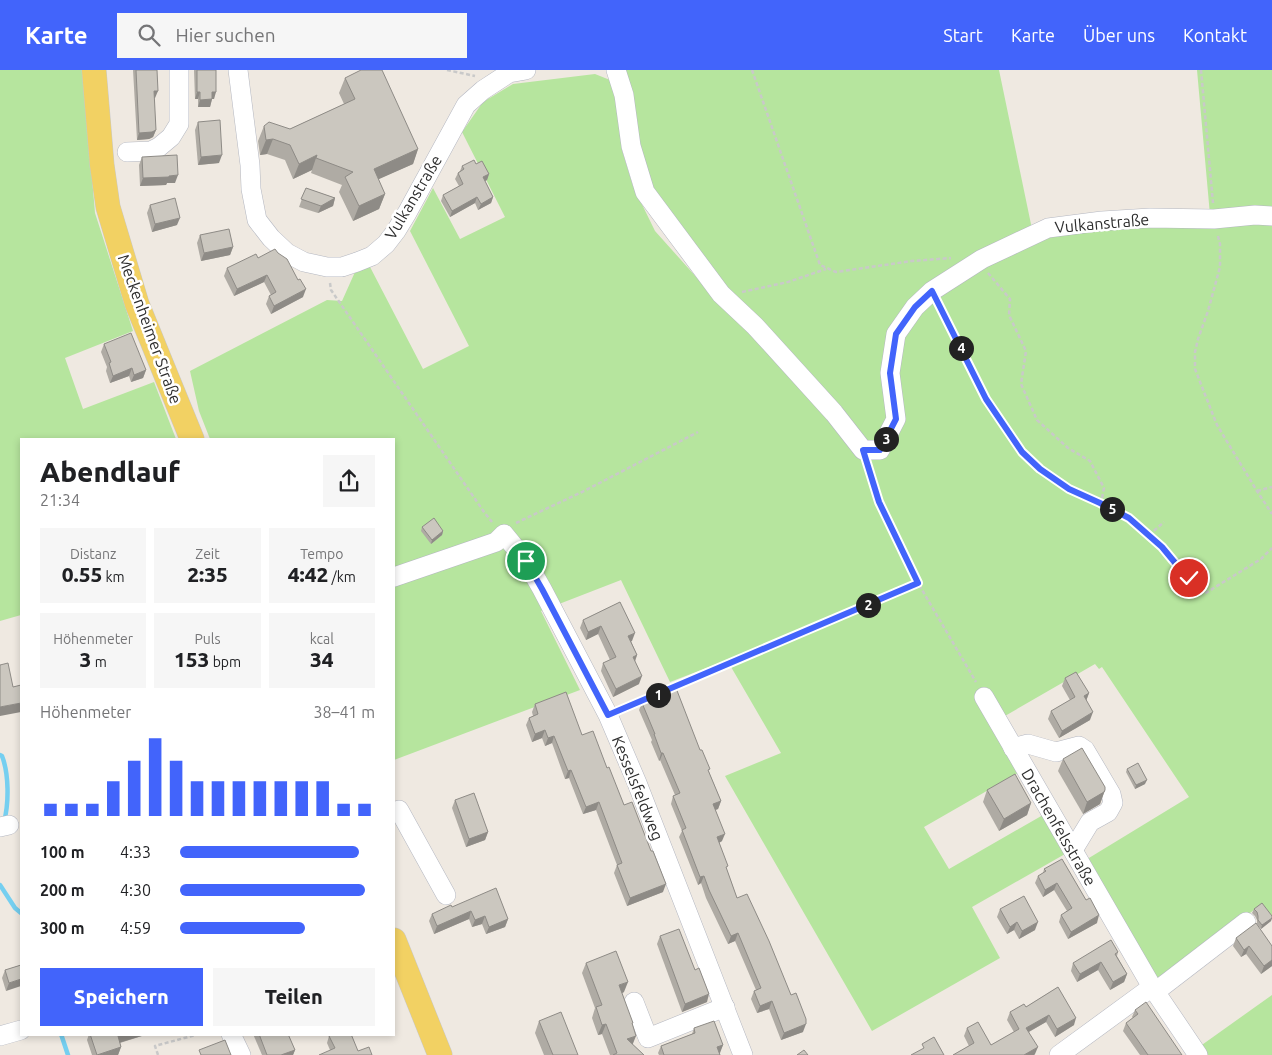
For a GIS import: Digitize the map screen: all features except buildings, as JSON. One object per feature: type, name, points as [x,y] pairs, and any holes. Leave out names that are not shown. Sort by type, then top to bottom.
[{"type":"main road","name":"Meckenheimer Straße","points":[[94,70],[102,165],[108,207],[137,304],[192,438]]},
{"type":"main road","points":[[395,942],[440,1055]]},
{"type":"street","points":[[127,152],[151,151],[160,147],[171,137],[179,124],[179,70]]},
{"type":"street","name":"Vulkanstraße","points":[[238,70],[250,165],[251,189],[257,220],[271,238],[287,252],[304,262],[327,267],[342,267],[357,262],[372,256],[386,244],[407,213],[466,105],[483,90],[515,71]]},
{"type":"street","points":[[616,70],[624,95],[630,146],[645,192],[721,294],[754,326],[834,413],[863,450]]},
{"type":"street","name":"Vulkanstraße","points":[[863,450],[880,450],[896,419],[890,373],[896,334],[915,307],[932,291],[982,259],[1048,228],[1102,221],[1150,218],[1214,219],[1255,215],[1272,216]]},
{"type":"street","points":[[395,576],[496,542],[504,534]]},
{"type":"street","name":"Kesselsfeldweg","points":[[504,534],[526,561],[608,715],[637,783],[743,1055]]},
{"type":"street","name":"Drachenfelsstraße","points":[[984,697],[1153,989],[1198,1055]]},
{"type":"street","points":[[1013,748],[1028,744],[1056,752],[1079,746],[1085,750],[1111,794],[1113,803],[1108,812],[1090,822],[1073,850]]},
{"type":"street","points":[[395,812],[399,810],[446,895]]},
{"type":"street","points":[[1059,1055],[1246,922]]},
{"type":"street","points":[[634,1002],[648,1038],[725,1007]]},
{"type":"street","points":[[0,1036],[20,1030]]},
{"type":"street","points":[[232,1036],[241,1055]]},
{"type":"path","points":[[1201,70],[1214,219],[1220,244],[1220,267],[1198,339],[1195,352],[1195,369],[1217,425],[1272,514]]},
{"type":"path","points":[[327,267],[331,290],[484,512],[504,534],[516,524],[698,432]]},
{"type":"path","points":[[721,294],[734,294],[788,282],[828,268]]},
{"type":"path","points":[[932,291],[986,399],[1022,452],[1040,469],[1069,489],[1129,518],[1162,547],[1204,594],[1261,559],[1272,548]]},
{"type":"path","points":[[863,450],[879,502],[918,583],[984,697]]},
{"type":"path","points":[[1257,491],[1272,486]]},
{"type":"path","points":[[1149,535],[1164,522]]},
{"type":"path","points":[[608,715],[918,583]]},
{"type":"path","points":[[158,1055],[155,1046],[192,1036]]},
{"type":"green space","points":[[0,70],[83,70],[95,213],[133,331],[65,358],[83,409],[154,382],[176,438],[20,438],[20,615],[0,621]]},
{"type":"green space","points":[[623,70],[999,70],[1032,229],[1210,215],[1197,70],[1272,70],[1272,917],[1262,904],[1155,984],[1084,861],[1189,797],[1102,667],[1099,669],[1095,664],[991,724],[1018,773],[924,827],[949,869],[1043,815],[1065,854],[972,907],[1000,958],[872,1031],[725,776],[781,753],[727,660],[670,682],[621,580],[541,611],[580,690],[395,760],[395,438],[210,438],[199,411],[190,371],[327,300],[342,301],[355,272],[369,265],[423,369],[469,346],[410,231],[433,188],[460,239],[505,217],[462,132],[483,102],[513,84],[595,74],[610,80],[615,99],[622,150],[633,186],[655,231],[715,298],[728,292],[651,191],[639,144],[633,93]]},
{"type":"green space","points":[[1272,995],[1272,1055],[1205,1055],[1199,1047]]},
{"type":"waterway","points":[[0,755],[4,763],[7,780],[4,822]]},
{"type":"waterway","points":[[0,885],[15,908],[20,912]]},
{"type":"waterway","points":[[62,1036],[68,1055]]},
{"type":"route","points":[[526,561],[581,661],[608,715],[918,583],[879,502],[863,450],[880,450],[896,419],[890,373],[896,334],[915,307],[932,291],[986,399],[1022,452],[1040,469],[1069,489],[1129,518],[1162,547],[1189,578]]}]
